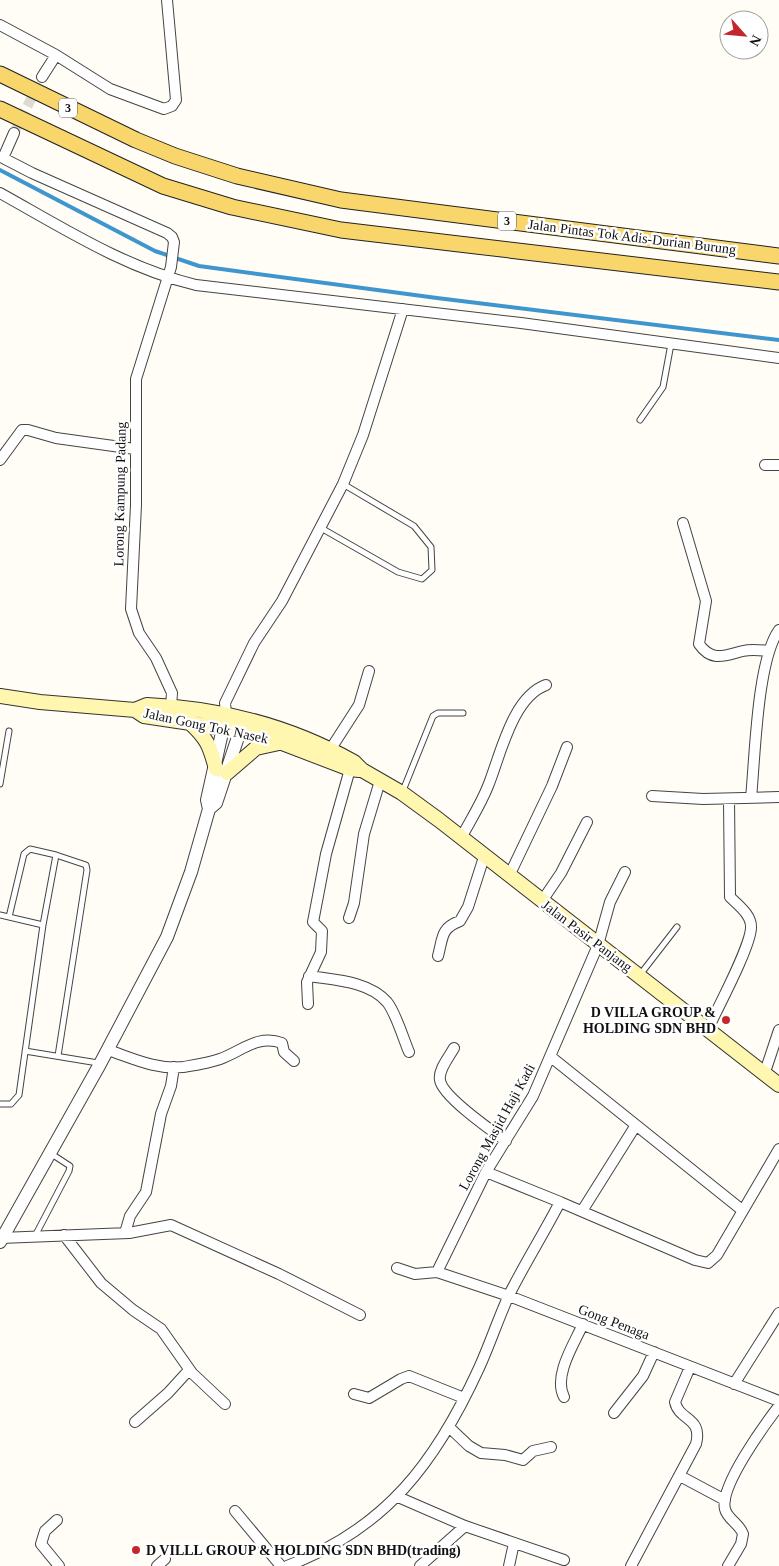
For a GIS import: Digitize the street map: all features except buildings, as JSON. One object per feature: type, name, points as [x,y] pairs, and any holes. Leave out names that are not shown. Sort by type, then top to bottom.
[{"type":"main road","name":"Jalan Pintas Tok Adis-Durian Burung","points":[[0,74],[136,140],[175,156],[237,176],[341,200],[779,256]]},
{"type":"main road","name":"Jalan Pintas Tok Adis-Durian Burung","points":[[0,109],[163,186],[232,207],[341,230],[779,282]]},
{"type":"main road","name":"Jalan Gong Tok Nasek","points":[[3,699],[135,710],[144,716],[223,727],[243,724],[282,730],[354,762],[356,770]]},
{"type":"main road","name":"Jalan Gong Tok Nasek","points":[[135,710],[146,705],[226,713],[243,724],[282,743],[356,770],[398,791]]},
{"type":"main road","points":[[189,722],[205,738],[221,771],[256,748],[282,743]]},
{"type":"main road","name":"Jalan Pasir Panjang","points":[[398,791],[779,1085]]},
{"type":"street","points":[[0,25],[56,55],[110,89],[158,108],[172,106],[176,100],[167,0]]},
{"type":"street","points":[[42,77],[56,55]]},
{"type":"street","name":"Lorong Kampung Padang","points":[[14,133],[3,158],[167,233],[172,237],[174,247],[171,267],[136,379],[136,505],[131,609],[139,633],[156,658],[172,693],[171,706]]},
{"type":"street","points":[[0,193],[98,247],[167,278],[196,285],[404,309],[779,358]]},
{"type":"street","points":[[221,771],[223,727],[226,713],[225,704],[254,643],[282,601],[343,484],[363,435],[404,309]]},
{"type":"street","points":[[0,460],[22,430],[56,438],[135,449]]},
{"type":"street","points":[[765,465],[779,465]]},
{"type":"street","points":[[684,522],[706,601],[699,644],[703,649],[724,657],[749,650],[768,651]]},
{"type":"street","points":[[751,798],[759,715],[768,651],[779,630]]},
{"type":"street","points":[[330,750],[359,705],[369,672]]},
{"type":"street","points":[[461,838],[484,796],[511,726],[527,700],[539,688],[546,686]]},
{"type":"street","points":[[1,1239],[108,1050],[167,937],[191,872],[209,809],[207,800],[243,724]]},
{"type":"street","points":[[509,876],[552,786],[567,747]]},
{"type":"street","points":[[308,1004],[306,988],[323,943],[322,931],[313,922],[314,910],[326,854],[356,770]]},
{"type":"street","points":[[349,918],[364,834],[380,781]]},
{"type":"street","points":[[652,796],[779,797]]},
{"type":"street","points":[[708,1029],[745,949],[752,927],[748,915],[730,896],[729,798]]},
{"type":"street","points":[[542,901],[561,873],[587,822]]},
{"type":"street","points":[[438,956],[447,927],[452,923],[460,921],[468,907],[484,857]]},
{"type":"street","name":"Lorong Masjid Haji Kadi","points":[[437,1272],[486,1172],[533,1096],[598,945],[610,902],[625,872]]},
{"type":"street","points":[[309,976],[354,983],[384,999],[389,1005],[409,1052]]},
{"type":"street","points":[[764,1075],[779,1030]]},
{"type":"street","points":[[108,1050],[150,1064],[174,1067],[215,1061],[253,1042],[265,1040],[283,1044],[284,1052],[294,1061]]},
{"type":"street","points":[[454,1048],[442,1069],[441,1084],[460,1106],[506,1141]]},
{"type":"street","points":[[551,1057],[742,1210]]},
{"type":"street","points":[[126,1233],[130,1216],[148,1188],[151,1161],[174,1067]]},
{"type":"street","points":[[582,1211],[636,1125]]},
{"type":"street","points":[[486,1172],[695,1260],[708,1263],[717,1255],[779,1149]]},
{"type":"street","points":[[287,1566],[321,1552],[348,1536],[378,1515],[398,1497],[448,1427],[464,1398],[509,1296],[560,1202]]},
{"type":"street","points":[[1,1239],[126,1233],[164,1225],[178,1227],[360,1315]]},
{"type":"street","points":[[64,1235],[110,1292],[133,1310],[154,1322],[168,1336],[189,1370],[224,1404]]},
{"type":"street","points":[[397,1268],[415,1274],[437,1272]]},
{"type":"street","name":"Gong Penaga","points":[[437,1272],[509,1296],[779,1401]]},
{"type":"street","points":[[734,1384],[779,1313]]},
{"type":"street","points":[[564,1397],[561,1387],[563,1372],[583,1324]]},
{"type":"street","points":[[614,1413],[643,1376],[654,1352]]},
{"type":"street","points":[[631,1566],[680,1476],[698,1437],[696,1426],[678,1409],[675,1402],[690,1367]]},
{"type":"street","points":[[135,1422],[168,1393],[189,1370]]},
{"type":"street","points":[[354,1394],[369,1398],[401,1378],[409,1376],[421,1379],[464,1398]]},
{"type":"street","points":[[728,1566],[741,1544],[743,1534],[726,1513],[726,1500],[743,1456],[779,1406]]},
{"type":"street","points":[[448,1427],[470,1446],[488,1455],[505,1455],[523,1460],[533,1450],[551,1447]]},
{"type":"street","points":[[680,1476],[726,1500]]},
{"type":"street","points":[[398,1497],[465,1526],[564,1560]]},
{"type":"street","points":[[235,1512],[281,1566]]},
{"type":"street","points":[[56,1520],[45,1531],[41,1544],[59,1566]]},
{"type":"street","points":[[420,1566],[465,1526]]},
{"type":"street","points":[[509,1566],[514,1543]]},
{"type":"lane","points":[[640,420],[663,387],[671,344]]},
{"type":"lane","points":[[321,528],[398,572],[422,579],[432,570],[431,547],[414,526],[343,484]]},
{"type":"lane","points":[[398,791],[433,716],[464,712]]},
{"type":"lane","points":[[0,784],[9,730]]},
{"type":"lane","points":[[9,917],[24,854],[30,849],[86,864],[87,870],[58,1056]]},
{"type":"lane","points":[[0,1104],[11,1104],[17,1100],[42,926],[56,855]]},
{"type":"lane","points":[[0,915],[42,926]]},
{"type":"lane","points":[[639,976],[677,927]]},
{"type":"lane","points":[[25,1052],[100,1064]]},
{"type":"lane","points":[[35,1236],[70,1166],[50,1153]]},
{"type":"waterway","points":[[0,170],[155,251],[199,266],[437,298],[779,340]]},
{"type":"tunnel","points":[[14,133],[42,77]]},
{"type":"place","name":"D VILLA GROUP & HOLDING SDN BHD","points":[[726,1020]]},
{"type":"place","name":"D VILLL GROUP & HOLDING SDN BHD(trading)","points":[[136,1550]]}]
